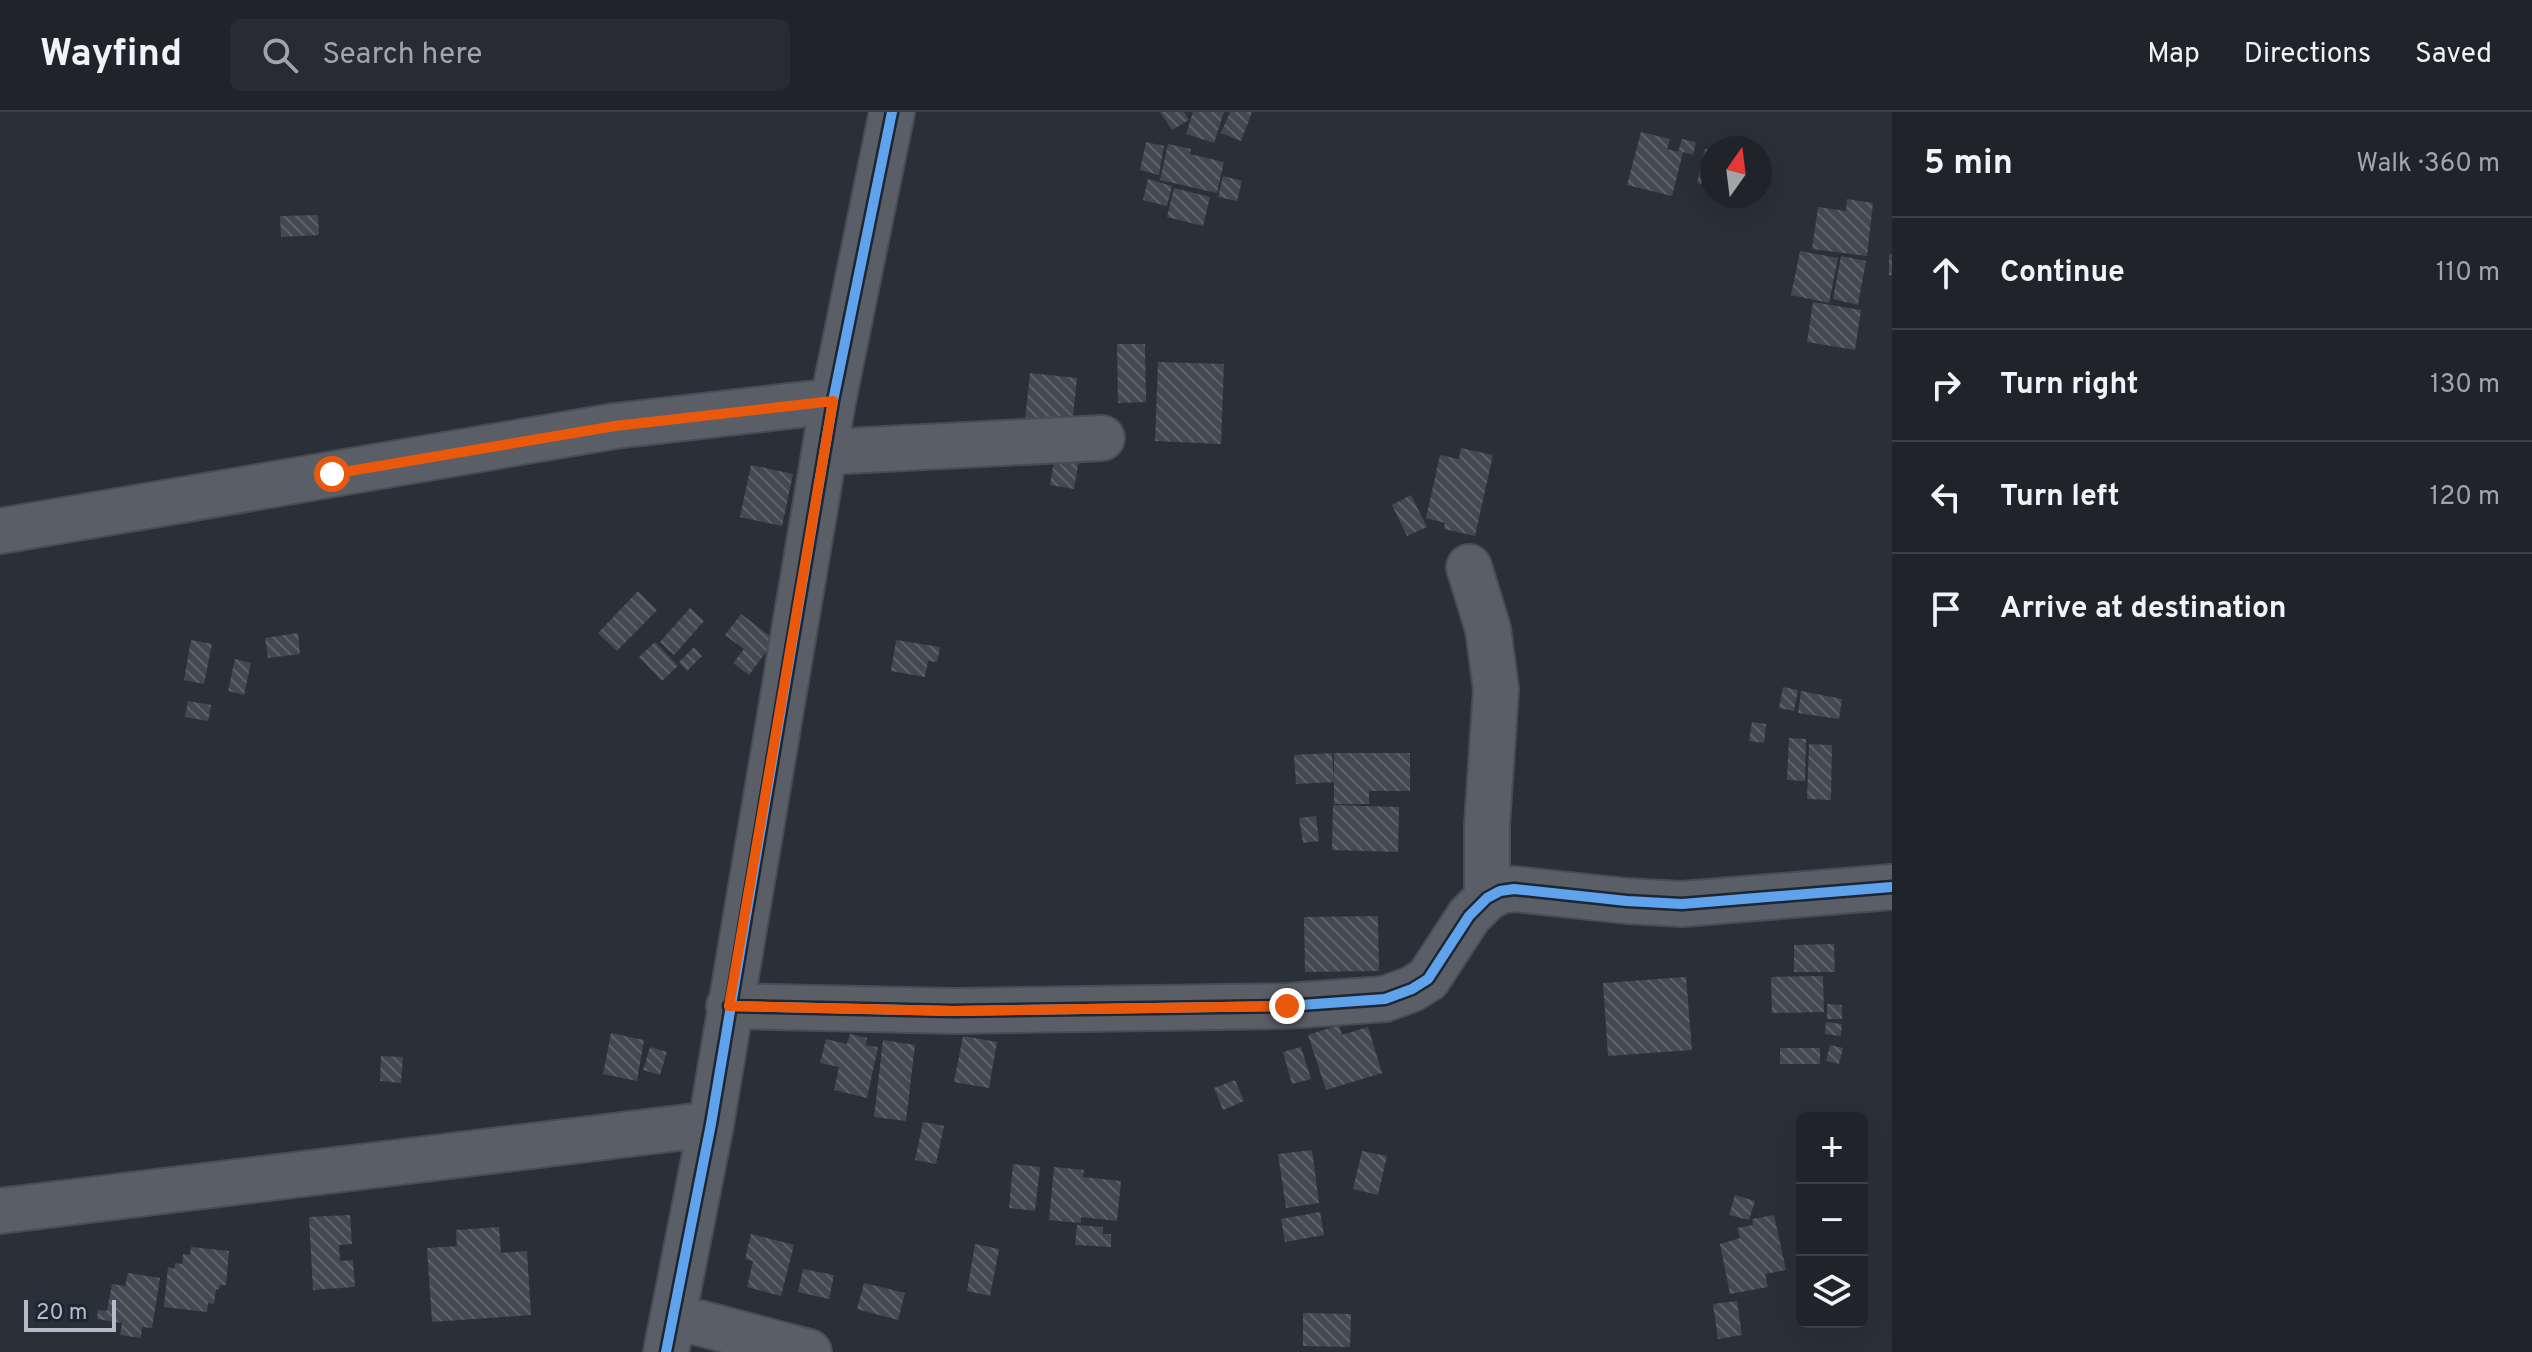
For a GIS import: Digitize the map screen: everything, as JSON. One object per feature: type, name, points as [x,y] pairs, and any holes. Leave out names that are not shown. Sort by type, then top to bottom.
[{"type":"street","points":[[809,1352],[669,1334],[711,1124],[833,401],[892,112]]},
{"type":"street","points":[[0,531],[615,426],[833,401]]},
{"type":"street","points":[[825,452],[1102,438]]},
{"type":"street","points":[[1469,567],[1488,629],[1496,689],[1487,825],[1487,898]]},
{"type":"street","points":[[729,1006],[954,1011],[1287,1006],[1385,999],[1428,979],[1469,916],[1487,898],[1500,891],[1514,889],[1682,904],[1892,887]]},
{"type":"street","points":[[0,1211],[711,1124]]},
{"type":"building","points":[[1160,112],[1184,112],[1189,120],[1172,130]]},
{"type":"building","points":[[1193,112],[1224,112],[1214,143],[1186,134]]},
{"type":"building","points":[[1230,112],[1252,112],[1241,141],[1221,133]]},
{"type":"building","points":[[1641,132],[1670,139],[1667,149],[1678,152],[1682,139],[1696,142],[1693,155],[1683,152],[1672,196],[1627,185]]},
{"type":"building","points":[[1146,142],[1164,146],[1159,175],[1140,170]]},
{"type":"building","points":[[1168,144],[1191,149],[1190,154],[1224,162],[1217,193],[1160,180]]},
{"type":"building","points":[[1223,176],[1242,181],[1237,201],[1218,197]]},
{"type":"building","points":[[1148,179],[1172,186],[1167,206],[1143,200]]},
{"type":"building","points":[[1174,188],[1210,197],[1203,226],[1167,217]]},
{"type":"building","points":[[1847,199],[1873,203],[1867,256],[1812,249],[1818,207],[1846,211]]},
{"type":"building","points":[[318,215],[319,235],[281,237],[280,216]]},
{"type":"building","points":[[1800,251],[1838,258],[1829,303],[1791,295]]},
{"type":"building","points":[[1889,254],[1892,254],[1892,275],[1889,275]]},
{"type":"building","points":[[1841,256],[1866,261],[1858,305],[1833,299]]},
{"type":"building","points":[[1813,302],[1861,310],[1855,350],[1807,342]]},
{"type":"building","points":[[1117,344],[1145,344],[1146,402],[1118,403]]},
{"type":"building","points":[[1158,362],[1224,364],[1221,444],[1155,441]]},
{"type":"building","points":[[1030,373],[1077,378],[1072,426],[1025,421]]},
{"type":"building","points":[[1461,448],[1493,455],[1475,536],[1444,529],[1445,523],[1426,518],[1440,455],[1459,459]]},
{"type":"building","points":[[1055,456],[1079,460],[1074,489],[1050,485]]},
{"type":"building","points":[[751,465],[793,474],[782,526],[740,517]]},
{"type":"building","points":[[1411,495],[1427,527],[1407,536],[1392,505]]},
{"type":"building","points":[[638,591],[657,610],[617,651],[598,633]]},
{"type":"building","points":[[690,608],[704,621],[674,655],[660,642]]},
{"type":"building","points":[[741,614],[775,640],[749,675],[733,663],[744,649],[725,635]]},
{"type":"building","points":[[298,633],[300,654],[268,658],[265,638]]},
{"type":"building","points":[[191,640],[212,644],[204,684],[184,680]]},
{"type":"building","points":[[896,640],[940,647],[937,662],[928,661],[925,677],[891,671]]},
{"type":"building","points":[[655,642],[678,666],[662,681],[639,657]]},
{"type":"building","points":[[694,647],[702,656],[687,671],[679,662]]},
{"type":"building","points":[[235,659],[251,663],[244,695],[228,691]]},
{"type":"building","points":[[1783,687],[1798,690],[1794,711],[1779,708]]},
{"type":"building","points":[[1801,691],[1842,699],[1839,719],[1798,713]]},
{"type":"building","points":[[188,701],[211,705],[208,721],[185,717]]},
{"type":"building","points":[[1752,722],[1766,724],[1764,743],[1749,741]]},
{"type":"building","points":[[1789,738],[1806,739],[1805,781],[1787,780]]},
{"type":"building","points":[[1809,744],[1832,745],[1831,800],[1807,799]]},
{"type":"building","points":[[1332,753],[1334,782],[1296,784],[1294,755]]},
{"type":"building","points":[[1334,753],[1410,753],[1410,791],[1369,791],[1369,804],[1334,804]]},
{"type":"building","points":[[1333,805],[1399,807],[1398,852],[1332,850]]},
{"type":"building","points":[[1316,816],[1319,841],[1303,843],[1299,818]]},
{"type":"building","points":[[1378,916],[1379,971],[1305,972],[1304,917]]},
{"type":"building","points":[[1834,944],[1835,972],[1794,972],[1794,945]]},
{"type":"building","points":[[1823,976],[1824,1012],[1772,1013],[1771,977]]},
{"type":"building","points":[[1686,977],[1692,1050],[1608,1056],[1603,983]]},
{"type":"building","points":[[1827,1004],[1842,1005],[1842,1019],[1827,1019]]},
{"type":"building","points":[[1826,1022],[1842,1024],[1841,1036],[1825,1034]]},
{"type":"building","points":[[1339,1025],[1342,1035],[1368,1027],[1382,1073],[1326,1090],[1308,1035]]},
{"type":"building","points":[[611,1033],[644,1040],[637,1081],[603,1074]]},
{"type":"building","points":[[850,1034],[867,1038],[866,1045],[878,1047],[867,1098],[834,1090],[839,1067],[820,1063],[826,1039],[847,1044]]},
{"type":"building","points":[[963,1036],[997,1042],[989,1088],[954,1082]]},
{"type":"building","points":[[883,1040],[915,1045],[906,1121],[874,1117]]},
{"type":"building","points":[[1830,1045],[1843,1048],[1839,1064],[1826,1061]]},
{"type":"building","points":[[650,1047],[667,1052],[660,1075],[643,1070]]},
{"type":"building","points":[[1301,1047],[1311,1079],[1292,1084],[1283,1052]]},
{"type":"building","points":[[1780,1048],[1820,1048],[1820,1064],[1780,1064]]},
{"type":"building","points":[[381,1056],[403,1057],[401,1083],[380,1081]]},
{"type":"building","points":[[1235,1080],[1244,1101],[1223,1110],[1214,1088]]},
{"type":"building","points":[[923,1122],[944,1126],[936,1164],[915,1160]]},
{"type":"building","points":[[1312,1150],[1319,1203],[1286,1208],[1278,1154]]},
{"type":"building","points":[[1362,1151],[1387,1156],[1378,1195],[1353,1189]]},
{"type":"building","points":[[1013,1164],[1040,1167],[1035,1211],[1009,1208]]},
{"type":"building","points":[[1054,1167],[1084,1170],[1083,1177],[1121,1181],[1117,1221],[1081,1217],[1081,1223],[1049,1220]]},
{"type":"building","points":[[1735,1195],[1755,1201],[1749,1220],[1729,1215]]},
{"type":"building","points":[[1320,1212],[1324,1235],[1285,1242],[1281,1219]]},
{"type":"building","points":[[350,1215],[352,1244],[339,1245],[340,1261],[353,1260],[355,1287],[313,1290],[309,1217]]},
{"type":"building","points":[[1774,1215],[1786,1270],[1765,1274],[1768,1287],[1730,1294],[1720,1244],[1740,1238],[1737,1228],[1753,1225],[1752,1219]]},
{"type":"building","points":[[1077,1225],[1103,1227],[1103,1234],[1111,1234],[1111,1247],[1075,1245]]},
{"type":"building","points":[[499,1227],[501,1253],[527,1251],[531,1315],[432,1322],[427,1248],[457,1246],[456,1230]]},
{"type":"building","points":[[751,1234],[794,1245],[781,1296],[747,1287],[753,1261],[745,1259]]},
{"type":"building","points":[[975,1244],[999,1249],[990,1296],[967,1291]]},
{"type":"building","points":[[191,1247],[229,1251],[226,1285],[216,1289],[214,1304],[208,1303],[207,1312],[164,1307],[168,1267],[174,1269],[175,1263],[182,1264],[183,1254],[190,1255]]},
{"type":"building","points":[[803,1269],[834,1275],[829,1299],[798,1292]]},
{"type":"building","points":[[128,1273],[160,1278],[152,1328],[142,1327],[141,1338],[120,1335],[122,1323],[97,1319],[98,1310],[107,1311],[112,1284],[125,1286]]},
{"type":"building","points":[[864,1283],[905,1293],[898,1320],[857,1309]]},
{"type":"building","points":[[1737,1301],[1742,1335],[1718,1339],[1713,1304]]},
{"type":"building","points":[[1303,1313],[1351,1314],[1350,1347],[1303,1346]]},
{"type":"cycle path","points":[[666,1352],[711,1124],[833,401],[892,112]]},
{"type":"cycle path","points":[[729,1006],[954,1011],[1287,1006],[1385,999],[1428,979],[1469,916],[1487,898],[1500,891],[1514,889],[1682,904],[1892,887]]},
{"type":"route","points":[[332,474],[615,426],[833,401],[729,1006],[954,1011],[1287,1006]]}]
